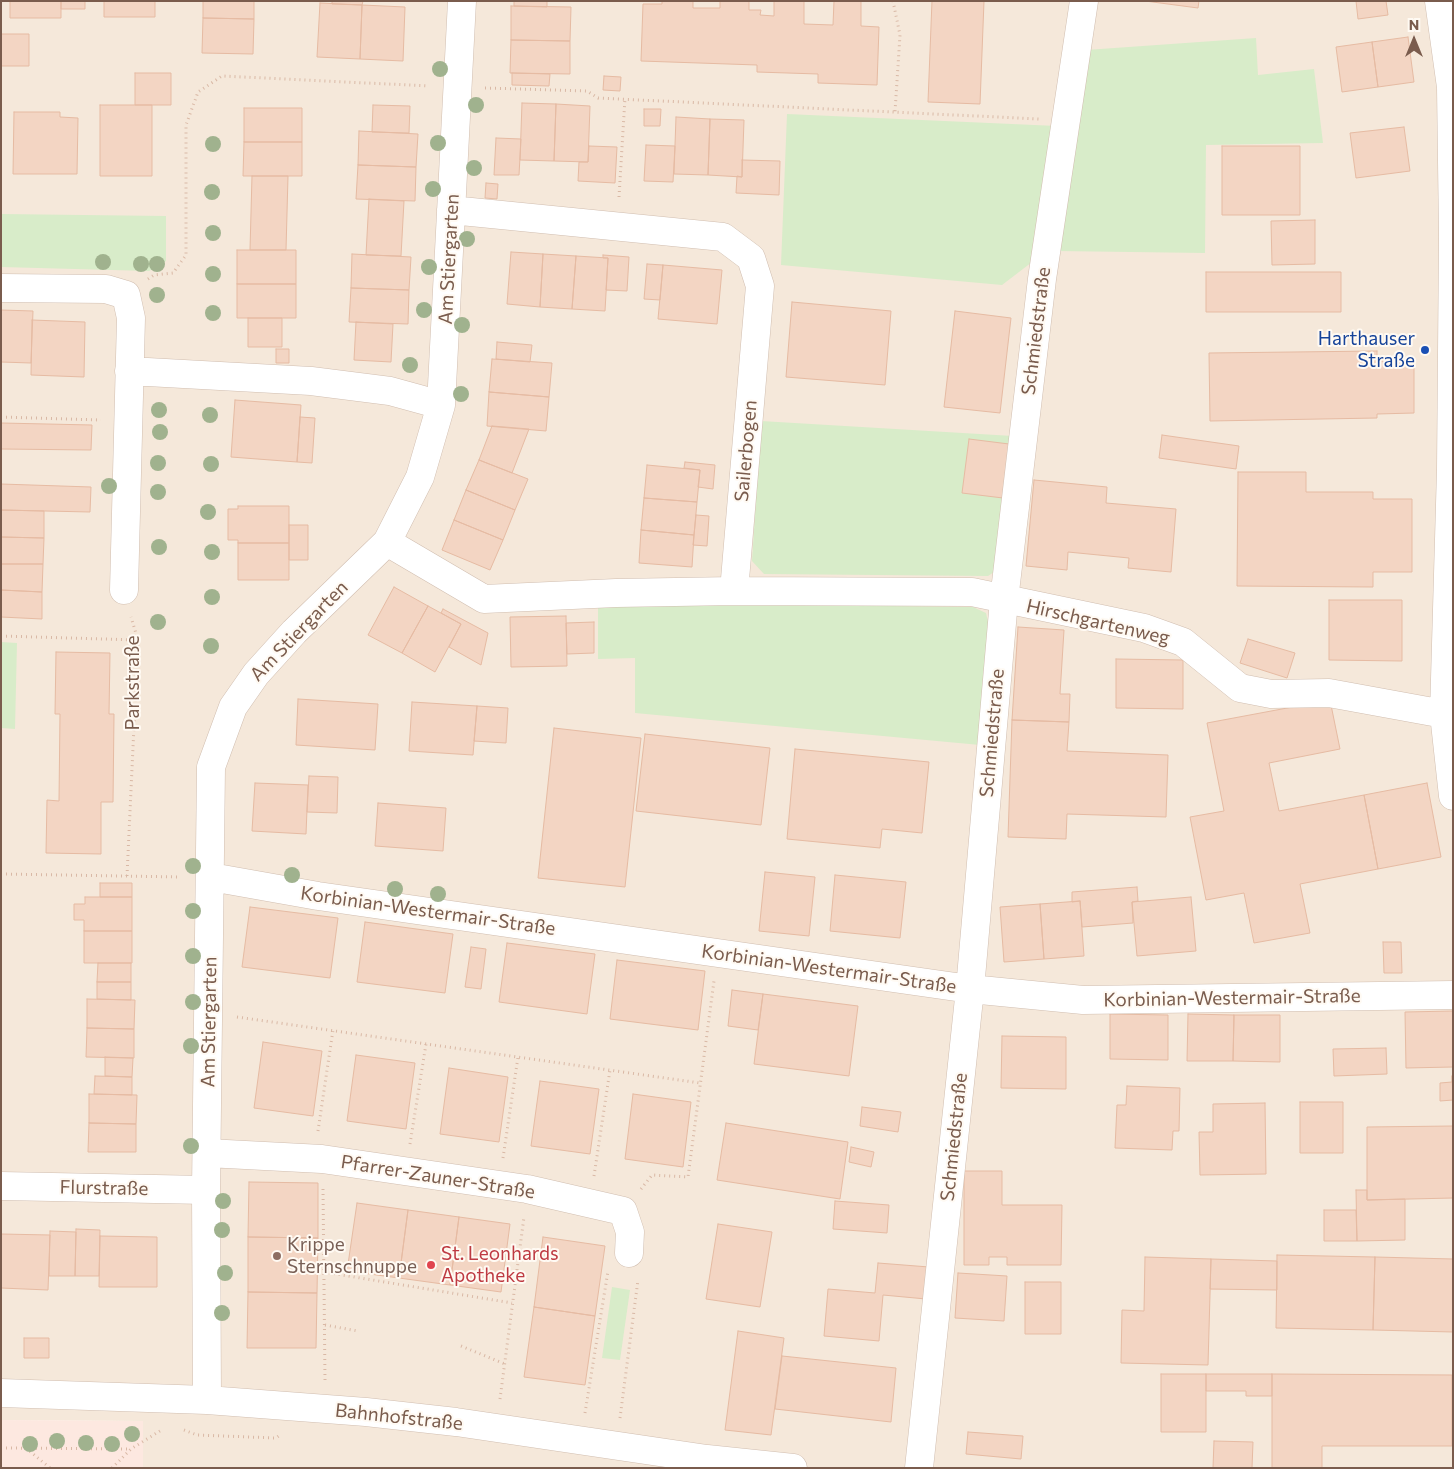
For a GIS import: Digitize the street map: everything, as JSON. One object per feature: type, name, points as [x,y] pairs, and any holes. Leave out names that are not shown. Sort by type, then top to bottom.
[{"type":"street","name":"Am Stiergarten","points":[[207,1400],[206,1190],[208,1153],[211,768],[232,707],[256,674],[294,632],[387,542],[420,477],[441,405],[462,1]]},
{"type":"street","name":"Schmiedstraße","points":[[919,1468],[970,989],[1004,600],[1042,279],[1084,1]]},
{"type":"street","points":[[1440,1],[1452,86],[1451,469],[1444,714],[1453,796]]},
{"type":"street","name":"Sailerbogen","points":[[452,210],[723,237],[751,258],[760,286],[734,590]]},
{"type":"street","points":[[1,288],[106,289],[126,295],[131,318],[124,590]]},
{"type":"street","points":[[129,371],[311,381],[390,391],[441,405]]},
{"type":"street","points":[[387,542],[484,599],[734,590]]},
{"type":"street","name":"Hirschgartenweg","points":[[734,590],[972,592],[1144,628],[1183,642],[1240,688],[1271,694],[1329,693],[1444,714]]},
{"type":"street","name":"Korbinian-Westermair-Straße","points":[[211,877],[328,897],[970,989],[1083,1000],[1453,995]]},
{"type":"street","name":"Pfarrer-Zauner-Straße","points":[[208,1153],[314,1158],[527,1189],[623,1211]]},
{"type":"street","name":"Flurstraße","points":[[1,1186],[206,1190]]},
{"type":"street","points":[[623,1211],[630,1232],[629,1253]]},
{"type":"street","name":"Bahnhofstraße","points":[[1,1393],[207,1400],[366,1412],[496,1428],[707,1459],[793,1468]]},
{"type":"path","points":[[893,1],[900,35],[895,112]]},
{"type":"path","points":[[126,295],[154,276],[173,272],[186,255],[186,125],[198,92],[222,76],[428,86]]},
{"type":"path","points":[[496,89],[587,91],[598,98],[1067,121]]},
{"type":"path","points":[[617,227],[625,98]]},
{"type":"path","points":[[1,417],[128,422]]},
{"type":"path","name":"Parkstraße","points":[[124,590],[138,640],[127,876]]},
{"type":"path","points":[[1,636],[138,640]]},
{"type":"path","points":[[1,874],[211,877]]},
{"type":"path","points":[[623,1211],[652,1175],[688,1177],[718,953]]},
{"type":"path","points":[[209,1013],[700,1083]]},
{"type":"path","points":[[314,1158],[333,1030]]},
{"type":"path","points":[[406,1171],[426,1044]]},
{"type":"path","points":[[498,1185],[518,1057]]},
{"type":"path","points":[[589,1204],[610,1070]]},
{"type":"path","points":[[322,1185],[325,1385]]},
{"type":"path","points":[[496,1428],[527,1189]]},
{"type":"path","points":[[617,1446],[641,1260],[629,1253]]},
{"type":"path","points":[[581,1441],[608,1271]]},
{"type":"path","points":[[324,1272],[512,1303]]},
{"type":"path","points":[[324,1325],[358,1331]]},
{"type":"path","points":[[461,1346],[505,1364]]},
{"type":"path","points":[[112,1468],[131,1449],[162,1429],[172,1429]]},
{"type":"path","points":[[1,1448],[131,1449]]},
{"type":"path","points":[[25,1448],[50,1468]]},
{"type":"shaded area","points":[[1,1],[1453,1],[1453,1468],[143,1468],[143,1421],[1,1420]]},
{"type":"shaded area","points":[[1,1420],[143,1421],[143,1468],[1,1468]]},
{"type":"green space","points":[[1256,38],[1258,75],[1314,69],[1323,143],[1206,145],[1205,253],[1056,251],[1086,50]]},
{"type":"green space","points":[[787,114],[1057,126],[1036,259],[1002,285],[781,265]]},
{"type":"green space","points":[[1,214],[166,216],[166,261],[149,271],[1,267]]},
{"type":"green space","points":[[761,421],[1013,436],[1000,568],[988,576],[764,574],[752,561]]},
{"type":"green space","points":[[731,604],[973,607],[986,613],[990,630],[980,745],[635,713],[635,658],[598,659],[598,606]]},
{"type":"green space","points":[[1,642],[17,643],[15,729],[1,728]]},
{"type":"green space","points":[[612,1287],[630,1290],[620,1360],[602,1358]]},
{"type":"building","points":[[10,1],[61,1],[61,18],[10,18]]},
{"type":"building","points":[[61,1],[85,1],[85,9],[61,9]]},
{"type":"building","points":[[104,1],[155,1],[155,17],[104,17]]},
{"type":"building","points":[[203,1],[254,1],[254,19],[203,18]]},
{"type":"building","points":[[332,1],[363,1],[362,5],[332,4]]},
{"type":"building","points":[[514,1],[547,1],[547,7],[514,6]]},
{"type":"building","points":[[662,1],[693,1],[693,8],[720,8],[720,1],[749,1],[749,10],[761,10],[760,15],[774,16],[774,1],[804,1],[804,24],[833,25],[834,1],[861,1],[861,26],[879,27],[877,85],[818,83],[818,74],[757,72],[757,65],[641,61],[643,4],[662,4]]},
{"type":"building","points":[[932,1],[984,1],[980,104],[928,102]]},
{"type":"building","points":[[1145,1],[1199,1],[1198,8]]},
{"type":"building","points":[[1356,1],[1386,1],[1388,15],[1358,19]]},
{"type":"building","points":[[320,3],[362,5],[360,59],[317,57]]},
{"type":"building","points":[[362,5],[405,7],[403,61],[360,59]]},
{"type":"building","points":[[511,6],[571,7],[570,41],[511,40]]},
{"type":"building","points":[[203,18],[254,19],[253,54],[202,53]]},
{"type":"building","points":[[1,34],[29,34],[29,66],[1,66]]},
{"type":"building","points":[[1408,37],[1414,82],[1378,87],[1372,42]]},
{"type":"building","points":[[511,40],[570,41],[570,74],[510,73]]},
{"type":"building","points":[[1372,42],[1378,87],[1342,92],[1336,47]]},
{"type":"building","points":[[135,73],[171,73],[171,105],[135,105]]},
{"type":"building","points":[[512,73],[550,74],[549,86],[512,85]]},
{"type":"building","points":[[604,76],[621,77],[620,91],[603,90]]},
{"type":"building","points":[[522,103],[556,104],[554,161],[520,160]]},
{"type":"building","points":[[556,104],[590,106],[588,162],[554,161]]},
{"type":"building","points":[[100,105],[152,105],[152,176],[100,176]]},
{"type":"building","points":[[373,105],[410,106],[409,133],[372,132]]},
{"type":"building","points":[[244,108],[302,108],[302,142],[244,142]]},
{"type":"building","points":[[644,109],[661,109],[660,126],[644,126]]},
{"type":"building","points":[[14,112],[60,112],[60,117],[78,118],[77,174],[13,174]]},
{"type":"building","points":[[676,117],[710,119],[708,175],[674,174]]},
{"type":"building","points":[[710,119],[744,120],[742,177],[708,175]]},
{"type":"building","points":[[1404,127],[1410,171],[1356,178],[1350,133]]},
{"type":"building","points":[[359,131],[418,134],[416,167],[358,165]]},
{"type":"building","points":[[496,138],[521,139],[519,175],[494,175]]},
{"type":"building","points":[[244,142],[302,142],[302,176],[243,176]]},
{"type":"building","points":[[646,145],[675,146],[673,182],[644,181]]},
{"type":"building","points":[[589,146],[617,147],[615,183],[578,181],[579,162],[588,162]]},
{"type":"building","points":[[1222,146],[1300,146],[1300,215],[1222,215]]},
{"type":"building","points":[[742,160],[780,161],[779,195],[736,193],[737,176],[742,177]]},
{"type":"building","points":[[358,165],[416,167],[415,201],[356,199]]},
{"type":"building","points":[[252,176],[288,176],[286,250],[250,250]]},
{"type":"building","points":[[486,183],[498,184],[497,199],[485,198]]},
{"type":"building","points":[[369,199],[404,201],[401,256],[366,255]]},
{"type":"building","points":[[1315,220],[1315,264],[1272,265],[1271,221]]},
{"type":"building","points":[[237,250],[296,250],[296,284],[237,284]]},
{"type":"building","points":[[511,252],[543,254],[540,307],[507,304]]},
{"type":"building","points":[[352,254],[411,257],[409,290],[351,288]]},
{"type":"building","points":[[543,254],[576,256],[572,309],[540,307]]},
{"type":"building","points":[[603,255],[629,257],[627,291],[606,290],[608,258],[603,258]]},
{"type":"building","points":[[576,256],[608,258],[605,311],[572,309]]},
{"type":"building","points":[[647,264],[663,265],[660,300],[644,299]]},
{"type":"building","points":[[663,265],[722,270],[717,324],[658,319]]},
{"type":"building","points":[[1206,272],[1341,272],[1341,312],[1206,312]]},
{"type":"building","points":[[237,284],[296,284],[296,318],[237,318]]},
{"type":"building","points":[[351,288],[409,290],[408,324],[349,322]]},
{"type":"building","points":[[792,302],[891,311],[885,385],[786,377]]},
{"type":"building","points":[[1,310],[33,311],[31,363],[1,362]]},
{"type":"building","points":[[955,311],[1011,318],[1000,413],[944,407]]},
{"type":"building","points":[[248,318],[282,318],[282,347],[248,347]]},
{"type":"building","points":[[32,320],[85,322],[84,377],[31,375]]},
{"type":"building","points":[[356,322],[393,324],[391,362],[354,360]]},
{"type":"building","points":[[497,342],[532,345],[530,362],[496,359]]},
{"type":"building","points":[[276,349],[289,349],[289,363],[276,363]]},
{"type":"building","points":[[1377,351],[1377,361],[1414,361],[1414,413],[1377,414],[1377,418],[1210,421],[1209,353]]},
{"type":"building","points":[[492,359],[552,363],[549,397],[489,392]]},
{"type":"building","points":[[489,392],[549,397],[546,431],[487,426]]},
{"type":"building","points":[[235,400],[301,405],[297,462],[231,457]]},
{"type":"building","points":[[300,417],[315,418],[312,463],[297,462]]},
{"type":"building","points":[[1,423],[92,425],[91,450],[1,449]]},
{"type":"building","points":[[492,426],[529,429],[512,473],[479,460]]},
{"type":"building","points":[[1162,435],[1239,446],[1236,469],[1159,458]]},
{"type":"building","points":[[969,439],[1009,444],[1003,498],[962,493]]},
{"type":"building","points":[[479,460],[528,479],[515,510],[466,490]]},
{"type":"building","points":[[685,462],[715,465],[713,489],[698,487],[700,470],[684,468]]},
{"type":"building","points":[[647,465],[700,470],[697,502],[644,498]]},
{"type":"building","points":[[1238,472],[1306,472],[1306,492],[1373,492],[1373,499],[1412,499],[1412,572],[1373,572],[1373,587],[1237,586]]},
{"type":"building","points":[[1034,480],[1107,487],[1106,503],[1176,509],[1171,572],[1128,568],[1129,558],[1068,552],[1067,570],[1026,566]]},
{"type":"building","points":[[1,484],[91,487],[90,512],[1,510]]},
{"type":"building","points":[[466,490],[515,510],[503,540],[454,520]]},
{"type":"building","points":[[644,498],[697,502],[694,535],[641,530]]},
{"type":"building","points":[[238,506],[289,506],[289,543],[238,543],[238,540],[228,540],[228,509],[238,509]]},
{"type":"building","points":[[1,510],[44,511],[44,538],[1,537]]},
{"type":"building","points":[[696,515],[709,516],[707,546],[693,545]]},
{"type":"building","points":[[454,520],[503,540],[490,570],[442,550]]},
{"type":"building","points":[[289,525],[308,525],[308,560],[289,560]]},
{"type":"building","points":[[641,530],[694,535],[692,567],[639,563]]},
{"type":"building","points":[[1,537],[44,538],[43,564],[1,564]]},
{"type":"building","points":[[238,543],[289,543],[289,580],[238,580]]},
{"type":"building","points":[[1,564],[43,564],[42,592],[1,590]]},
{"type":"building","points":[[394,587],[428,606],[402,653],[368,635]]},
{"type":"building","points":[[1,590],[42,592],[42,619],[1,617]]},
{"type":"building","points":[[1329,600],[1402,600],[1402,661],[1329,660]]},
{"type":"building","points":[[428,606],[461,624],[435,672],[402,653]]},
{"type":"building","points":[[443,609],[488,633],[481,665],[449,647],[461,624],[441,613]]},
{"type":"building","points":[[566,616],[567,666],[511,667],[510,617]]},
{"type":"building","points":[[594,622],[594,653],[567,654],[566,623]]},
{"type":"building","points":[[1018,627],[1064,630],[1060,694],[1070,694],[1069,722],[1012,720]]},
{"type":"building","points":[[1248,639],[1295,653],[1287,678],[1240,663]]},
{"type":"building","points":[[56,652],[110,653],[109,714],[114,714],[113,802],[101,802],[101,854],[46,853],[47,800],[59,801],[60,714],[55,714]]},
{"type":"building","points":[[1116,659],[1183,660],[1183,709],[1116,708]]},
{"type":"building","points":[[298,699],[378,704],[375,750],[296,745]]},
{"type":"building","points":[[1330,700],[1340,749],[1269,763],[1279,811],[1364,795],[1378,869],[1300,884],[1310,933],[1254,943],[1244,893],[1206,900],[1190,817],[1224,811],[1207,723]]},
{"type":"building","points":[[412,702],[477,706],[473,755],[409,751]]},
{"type":"building","points":[[477,706],[508,708],[506,743],[474,741]]},
{"type":"building","points":[[1012,720],[1069,722],[1067,751],[1168,755],[1166,817],[1067,814],[1066,839],[1008,837]]},
{"type":"building","points":[[554,728],[641,738],[625,887],[538,878]]},
{"type":"building","points":[[645,734],[770,748],[761,825],[636,811]]},
{"type":"building","points":[[795,749],[929,762],[922,833],[882,829],[880,848],[787,839]]},
{"type":"building","points":[[309,776],[338,777],[337,813],[307,812]]},
{"type":"building","points":[[255,783],[308,785],[306,834],[252,831]]},
{"type":"building","points":[[1427,783],[1441,857],[1378,869],[1364,795]]},
{"type":"building","points":[[378,803],[446,808],[443,851],[375,846]]},
{"type":"building","points":[[765,872],[815,877],[809,936],[759,931]]},
{"type":"building","points":[[835,875],[906,882],[900,938],[830,931]]},
{"type":"building","points":[[100,883],[132,883],[132,897],[100,897]]},
{"type":"building","points":[[1137,887],[1138,901],[1132,902],[1133,923],[1082,927],[1080,901],[1072,902],[1072,892]]},
{"type":"building","points":[[85,897],[132,897],[132,931],[84,931],[84,920],[74,920],[74,904],[85,904]]},
{"type":"building","points":[[1191,897],[1196,951],[1137,956],[1132,902]]},
{"type":"building","points":[[1080,901],[1084,956],[1044,959],[1040,904]]},
{"type":"building","points":[[1040,904],[1044,959],[1004,962],[1000,907]]},
{"type":"building","points":[[250,907],[338,918],[330,978],[242,967]]},
{"type":"building","points":[[365,922],[453,934],[445,993],[357,982]]},
{"type":"building","points":[[84,931],[132,931],[132,963],[84,963]]},
{"type":"building","points":[[1383,942],[1401,942],[1402,973],[1384,973]]},
{"type":"building","points":[[507,943],[595,954],[587,1014],[499,1002]]},
{"type":"building","points":[[471,947],[486,949],[481,989],[465,987]]},
{"type":"building","points":[[617,960],[705,971],[698,1030],[610,1019]]},
{"type":"building","points":[[98,963],[131,963],[131,982],[97,982]]},
{"type":"building","points":[[97,982],[131,982],[131,1000],[97,999]]},
{"type":"building","points":[[732,990],[763,994],[758,1030],[728,1026]]},
{"type":"building","points":[[763,994],[858,1006],[849,1076],[754,1064]]},
{"type":"building","points":[[87,999],[135,1000],[134,1029],[87,1028]]},
{"type":"building","points":[[1453,1011],[1453,1067],[1406,1068],[1405,1012]]},
{"type":"building","points":[[1110,1014],[1168,1015],[1168,1060],[1110,1059]]},
{"type":"building","points":[[1188,1014],[1234,1015],[1233,1061],[1187,1061]]},
{"type":"building","points":[[1234,1015],[1280,1015],[1280,1062],[1233,1061]]},
{"type":"building","points":[[87,1028],[134,1029],[134,1058],[86,1057]]},
{"type":"building","points":[[1002,1036],[1066,1037],[1066,1089],[1001,1088]]},
{"type":"building","points":[[263,1042],[322,1051],[313,1116],[254,1108]]},
{"type":"building","points":[[1386,1048],[1387,1074],[1334,1076],[1333,1049]]},
{"type":"building","points":[[356,1055],[415,1063],[406,1129],[347,1121]]},
{"type":"building","points":[[105,1057],[133,1058],[132,1077],[105,1076]]},
{"type":"building","points":[[449,1068],[508,1077],[499,1142],[440,1134]]},
{"type":"building","points":[[95,1076],[132,1077],[132,1095],[94,1094]]},
{"type":"building","points":[[1452,1076],[1453,1100],[1440,1101],[1440,1083],[1452,1082]]},
{"type":"building","points":[[540,1081],[599,1089],[590,1154],[531,1146]]},
{"type":"building","points":[[1127,1086],[1180,1088],[1179,1131],[1173,1131],[1172,1150],[1115,1148],[1117,1105],[1126,1105]]},
{"type":"building","points":[[89,1094],[137,1095],[136,1124],[89,1123]]},
{"type":"building","points":[[633,1094],[691,1102],[683,1167],[625,1159]]},
{"type":"building","points":[[1300,1102],[1343,1102],[1343,1153],[1300,1153]]},
{"type":"building","points":[[1265,1103],[1266,1174],[1200,1175],[1199,1132],[1213,1132],[1213,1104]]},
{"type":"building","points":[[862,1107],[901,1112],[898,1132],[860,1126]]},
{"type":"building","points":[[89,1123],[136,1124],[136,1152],[88,1152]]},
{"type":"building","points":[[726,1123],[848,1142],[840,1199],[717,1180]]},
{"type":"building","points":[[1453,1126],[1453,1198],[1367,1200],[1367,1127]]},
{"type":"building","points":[[851,1147],[874,1152],[871,1167],[849,1162]]},
{"type":"building","points":[[964,1171],[1002,1171],[1002,1205],[1062,1205],[1061,1265],[1007,1265],[1007,1257],[989,1257],[989,1265],[964,1265]]},
{"type":"building","points":[[249,1182],[318,1183],[318,1238],[248,1237]]},
{"type":"building","points":[[1356,1190],[1367,1190],[1367,1200],[1405,1199],[1405,1240],[1357,1241]]},
{"type":"building","points":[[835,1201],[889,1205],[887,1233],[833,1229]]},
{"type":"building","points":[[357,1203],[408,1210],[399,1278],[347,1271]]},
{"type":"building","points":[[408,1210],[459,1217],[450,1285],[399,1278]]},
{"type":"building","points":[[1324,1210],[1356,1210],[1357,1241],[1324,1241]]},
{"type":"building","points":[[459,1217],[510,1224],[501,1292],[450,1285]]},
{"type":"building","points":[[718,1224],[772,1232],[760,1307],[706,1299]]},
{"type":"building","points":[[76,1229],[100,1230],[99,1276],[75,1276]]},
{"type":"building","points":[[50,1231],[76,1232],[75,1276],[49,1276]]},
{"type":"building","points":[[1,1234],[50,1235],[48,1290],[1,1288]]},
{"type":"building","points":[[100,1236],[157,1237],[157,1287],[99,1287]]},
{"type":"building","points":[[248,1237],[318,1238],[317,1293],[248,1292]]},
{"type":"building","points":[[543,1237],[605,1246],[595,1316],[534,1307]]},
{"type":"building","points":[[1277,1255],[1375,1257],[1373,1330],[1276,1328]]},
{"type":"building","points":[[1145,1257],[1211,1259],[1208,1365],[1121,1363],[1122,1310],[1144,1311]]},
{"type":"building","points":[[1375,1257],[1453,1259],[1453,1332],[1373,1330]]},
{"type":"building","points":[[1211,1259],[1277,1261],[1277,1290],[1210,1289]]},
{"type":"building","points":[[878,1263],[929,1267],[926,1299],[883,1295],[879,1341],[824,1336],[828,1289],[875,1293]]},
{"type":"building","points":[[958,1273],[1007,1276],[1004,1321],[955,1318]]},
{"type":"building","points":[[1025,1282],[1061,1282],[1061,1334],[1025,1334]]},
{"type":"building","points":[[248,1292],[317,1293],[316,1348],[247,1348]]},
{"type":"building","points":[[534,1307],[595,1316],[585,1385],[524,1377]]},
{"type":"building","points":[[738,1331],[784,1338],[771,1435],[725,1430]]},
{"type":"building","points":[[24,1338],[49,1338],[49,1358],[24,1358]]},
{"type":"building","points":[[782,1356],[896,1368],[891,1422],[775,1409]]},
{"type":"building","points":[[1161,1374],[1206,1374],[1206,1432],[1161,1432]]},
{"type":"building","points":[[1206,1374],[1272,1374],[1272,1396],[1246,1396],[1246,1391],[1206,1391]]},
{"type":"building","points":[[1272,1374],[1452,1375],[1452,1446],[1322,1446],[1322,1468],[1272,1468]]},
{"type":"building","points":[[968,1432],[1023,1436],[1021,1459],[966,1454]]},
{"type":"building","points":[[1214,1441],[1253,1442],[1252,1468],[1213,1468]]},
{"type":"place","name":"Harthauser Straße","points":[[1425,350]]},
{"type":"place","name":"Krippe Sternschnuppe","points":[[277,1256]]},
{"type":"place","name":"St. Leonhards Apotheke","points":[[431,1265]]}]
